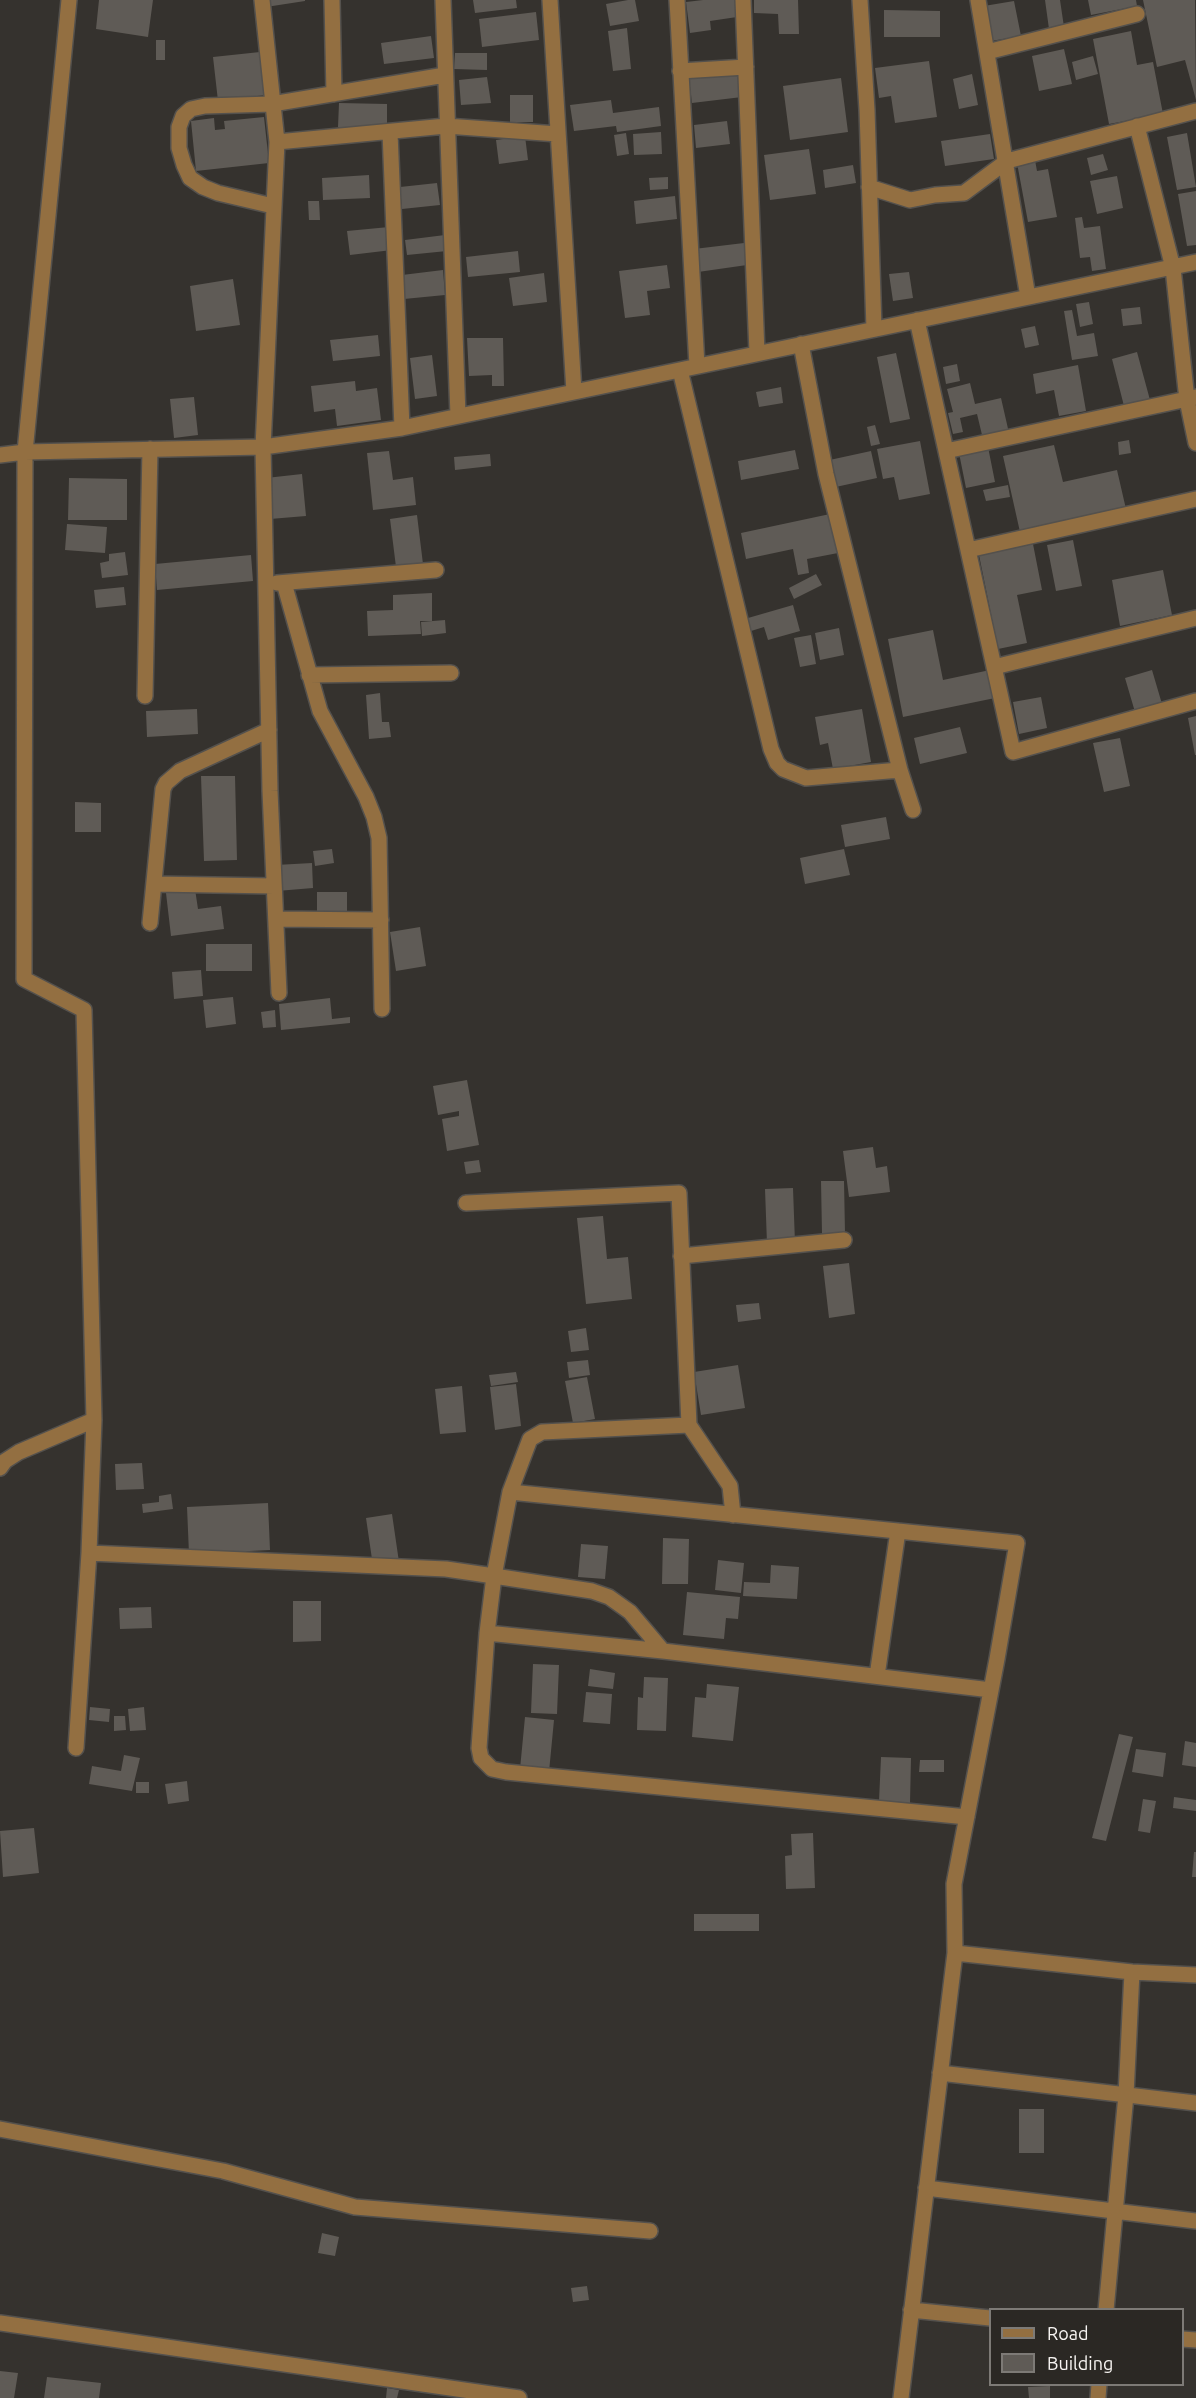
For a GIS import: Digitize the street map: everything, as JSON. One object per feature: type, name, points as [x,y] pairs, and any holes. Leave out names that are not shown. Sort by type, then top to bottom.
[{"type":"street","points":[[69,0],[25,452],[24,979],[84,1010],[94,1420],[89,1553],[76,1748]]},
{"type":"street","points":[[262,0],[277,142],[263,447],[269,730],[279,993]]},
{"type":"street","points":[[332,0],[334,94]]},
{"type":"street","points":[[443,0],[458,416]]},
{"type":"street","points":[[550,0],[574,392]]},
{"type":"street","points":[[676,0],[697,366]]},
{"type":"street","points":[[743,0],[758,354]]},
{"type":"street","points":[[860,0],[874,329]]},
{"type":"street","points":[[978,0],[1007,161],[1028,297]]},
{"type":"street","points":[[987,52],[1137,14]]},
{"type":"street","points":[[680,71],[746,67]]},
{"type":"street","points":[[273,206],[218,193],[190,178],[179,148],[178,127],[183,116],[191,109],[205,106],[272,104],[445,75]]},
{"type":"street","points":[[869,187],[910,200],[964,193],[1007,161],[1196,111]]},
{"type":"street","points":[[277,142],[446,126],[558,134]]},
{"type":"street","points":[[1137,126],[1173,268],[1196,443]]},
{"type":"street","points":[[390,132],[402,428]]},
{"type":"street","points":[[0,455],[25,452],[263,447],[402,428],[1196,262]]},
{"type":"street","points":[[917,320],[1013,752],[1196,701]]},
{"type":"street","points":[[801,344],[826,474],[900,770],[913,810]]},
{"type":"street","points":[[680,370],[771,749],[777,763],[783,769],[806,778],[900,770]]},
{"type":"street","points":[[946,451],[1192,399]]},
{"type":"street","points":[[145,696],[150,449]]},
{"type":"street","points":[[968,550],[1196,499]]},
{"type":"street","points":[[266,584],[435,570]]},
{"type":"street","points":[[284,583],[320,711],[374,817],[379,838],[382,1009]]},
{"type":"street","points":[[994,667],[1196,618]]},
{"type":"street","points":[[309,675],[451,673]]},
{"type":"street","points":[[150,923],[163,789],[166,783],[180,771],[269,730]]},
{"type":"street","points":[[154,884],[274,886]]},
{"type":"street","points":[[276,919],[381,920]]},
{"type":"street","points":[[466,1203],[679,1193],[689,1425],[730,1486],[733,1515]]},
{"type":"street","points":[[681,1256],[844,1240]]},
{"type":"street","points":[[0,1468],[5,1461],[19,1452],[94,1420]]},
{"type":"street","points":[[689,1425],[548,1432],[535,1435],[524,1451],[510,1492],[494,1576],[487,1633],[479,1748],[485,1764],[492,1769],[506,1772],[967,1817]]},
{"type":"street","points":[[510,1492],[1017,1543],[954,1884],[955,1953],[901,2398]]},
{"type":"street","points":[[877,1676],[898,1531]]},
{"type":"street","points":[[89,1553],[446,1569],[592,1591],[609,1597],[630,1612],[663,1651]]},
{"type":"street","points":[[487,1633],[663,1651],[991,1690]]},
{"type":"street","points":[[955,1953],[1132,1972],[1196,1975]]},
{"type":"street","points":[[1106,2308],[1126,2095],[1132,1972]]},
{"type":"street","points":[[940,2073],[1196,2103]]},
{"type":"street","points":[[0,2129],[223,2171],[355,2207],[650,2231]]},
{"type":"street","points":[[926,2188],[1196,2221]]},
{"type":"street","points":[[911,2310],[989,2318]]},
{"type":"street","points":[[0,2323],[519,2398]]},
{"type":"building","points":[[99,0],[153,0],[148,37],[96,29]]},
{"type":"building","points":[[265,0],[305,0],[305,1],[266,7]]},
{"type":"building","points":[[473,0],[516,0],[517,8],[475,13]]},
{"type":"building","points":[[635,0],[639,21],[610,26],[606,4]]},
{"type":"building","points":[[735,0],[737,17],[710,21],[711,30],[690,33],[686,2]]},
{"type":"building","points":[[754,0],[798,0],[799,34],[779,34],[778,14],[754,13]]},
{"type":"building","points":[[1045,0],[1060,0],[1064,27],[1049,29]]},
{"type":"building","points":[[1088,0],[1136,0],[1137,6],[1091,15]]},
{"type":"building","points":[[1143,0],[1195,0],[1196,100],[1185,60],[1157,67]]},
{"type":"building","points":[[1014,1],[1021,36],[991,41],[984,6]]},
{"type":"building","points":[[884,10],[940,11],[940,37],[884,37]]},
{"type":"building","points":[[536,12],[539,40],[482,47],[479,19]]},
{"type":"building","points":[[627,28],[631,69],[613,71],[608,31]]},
{"type":"building","points":[[1131,31],[1137,65],[1153,62],[1163,114],[1109,124],[1093,39]]},
{"type":"building","points":[[431,36],[434,58],[384,64],[381,43]]},
{"type":"building","points":[[156,40],[165,40],[165,60],[156,60]]},
{"type":"building","points":[[1064,49],[1072,84],[1039,91],[1032,56]]},
{"type":"building","points":[[260,52],[265,95],[218,101],[213,57]]},
{"type":"building","points":[[455,53],[487,53],[487,70],[454,69]]},
{"type":"building","points":[[1093,56],[1098,74],[1076,80],[1072,62]]},
{"type":"building","points":[[929,61],[937,117],[895,123],[891,96],[879,98],[875,68]]},
{"type":"building","points":[[739,73],[742,97],[692,103],[689,79]]},
{"type":"building","points":[[972,74],[978,105],[959,109],[953,79]]},
{"type":"building","points":[[487,77],[491,103],[461,105],[459,80]]},
{"type":"building","points":[[841,78],[848,132],[790,140],[783,86]]},
{"type":"building","points":[[510,95],[533,95],[533,122],[510,122]]},
{"type":"building","points":[[611,100],[613,113],[659,107],[661,126],[617,132],[616,126],[574,131],[570,105]]},
{"type":"building","points":[[339,103],[387,104],[387,128],[338,127]]},
{"type":"building","points":[[264,117],[269,163],[196,171],[191,121],[214,118],[215,130],[225,129],[224,121]]},
{"type":"building","points":[[727,121],[730,144],[696,148],[694,125]]},
{"type":"building","points":[[661,132],[662,154],[634,155],[633,134]]},
{"type":"building","points":[[626,133],[629,154],[617,156],[614,135]]},
{"type":"building","points":[[1187,133],[1196,187],[1177,190],[1167,137]]},
{"type":"building","points":[[990,134],[994,159],[945,166],[941,141]]},
{"type":"building","points":[[525,136],[528,160],[499,164],[496,140]]},
{"type":"building","points":[[809,149],[816,194],[770,200],[764,155]]},
{"type":"building","points":[[1103,154],[1108,170],[1091,175],[1087,158]]},
{"type":"building","points":[[1035,160],[1037,171],[1048,169],[1057,217],[1028,222],[1017,163]]},
{"type":"building","points":[[853,165],[856,183],[825,188],[823,170]]},
{"type":"building","points":[[369,175],[370,198],[323,200],[322,178]]},
{"type":"building","points":[[1117,176],[1123,208],[1097,214],[1090,181]]},
{"type":"building","points":[[668,177],[668,189],[650,190],[649,178]]},
{"type":"building","points":[[437,183],[440,205],[402,209],[400,187]]},
{"type":"building","points":[[1196,191],[1196,245],[1187,246],[1178,194]]},
{"type":"building","points":[[675,196],[677,219],[636,224],[634,201]]},
{"type":"building","points":[[308,201],[319,201],[320,220],[309,220]]},
{"type":"building","points":[[1082,217],[1084,228],[1100,226],[1106,269],[1092,271],[1090,257],[1080,258],[1075,218]]},
{"type":"building","points":[[389,227],[392,250],[350,255],[347,231]]},
{"type":"building","points":[[445,235],[447,251],[407,255],[405,240]]},
{"type":"building","points":[[744,243],[747,265],[698,272],[694,249]]},
{"type":"building","points":[[518,251],[520,272],[468,277],[466,257]]},
{"type":"building","points":[[667,265],[670,288],[647,291],[650,315],[625,318],[619,271]]},
{"type":"building","points":[[443,270],[445,295],[404,299],[402,275]]},
{"type":"building","points":[[909,272],[913,298],[893,301],[889,274]]},
{"type":"building","points":[[544,273],[547,302],[513,306],[509,278]]},
{"type":"building","points":[[233,279],[240,325],[196,331],[190,286]]},
{"type":"building","points":[[1089,302],[1093,324],[1080,327],[1076,304]]},
{"type":"building","points":[[1140,307],[1142,324],[1123,326],[1121,309]]},
{"type":"building","points":[[1072,310],[1077,336],[1094,333],[1098,356],[1072,360],[1064,311]]},
{"type":"building","points":[[1035,326],[1039,345],[1025,348],[1021,329]]},
{"type":"building","points":[[378,335],[380,356],[333,361],[330,340]]},
{"type":"building","points":[[467,338],[503,338],[504,386],[492,386],[492,375],[469,376]]},
{"type":"building","points":[[1137,352],[1150,400],[1124,406],[1112,359]]},
{"type":"building","points":[[896,353],[910,419],[890,423],[877,357]]},
{"type":"building","points":[[432,355],[437,396],[415,399],[410,358]]},
{"type":"building","points":[[957,364],[960,381],[946,384],[943,367]]},
{"type":"building","points":[[1078,365],[1086,411],[1059,416],[1054,390],[1036,394],[1033,374]]},
{"type":"building","points":[[355,381],[356,391],[377,388],[381,420],[337,426],[335,409],[314,412],[311,386]]},
{"type":"building","points":[[970,383],[975,404],[1001,398],[1009,433],[983,439],[977,414],[960,418],[963,432],[953,434],[948,413],[953,412],[947,389]]},
{"type":"building","points":[[781,387],[783,403],[759,407],[756,392]]},
{"type":"building","points":[[194,397],[198,435],[174,438],[170,399]]},
{"type":"building","points":[[875,425],[880,444],[871,446],[867,427]]},
{"type":"building","points":[[1129,440],[1131,453],[1119,455],[1118,442]]},
{"type":"building","points":[[920,441],[930,494],[899,500],[894,477],[883,479],[877,449]]},
{"type":"building","points":[[1054,445],[1063,482],[1117,470],[1126,509],[1020,532],[1003,456]]},
{"type":"building","points":[[988,447],[995,482],[966,488],[959,453]]},
{"type":"building","points":[[795,450],[799,469],[741,480],[738,461]]},
{"type":"building","points":[[389,451],[393,480],[413,477],[416,505],[373,510],[367,453]]},
{"type":"building","points":[[871,451],[877,478],[831,488],[825,461]]},
{"type":"building","points":[[490,454],[491,466],[455,470],[454,457]]},
{"type":"building","points":[[302,474],[306,516],[270,519],[266,478]]},
{"type":"building","points":[[69,478],[127,479],[127,520],[68,520]]},
{"type":"building","points":[[1008,485],[1010,497],[986,501],[983,490]]},
{"type":"building","points":[[830,514],[838,553],[807,559],[809,573],[798,575],[793,549],[746,559],[741,533]]},
{"type":"building","points":[[417,515],[423,564],[396,567],[390,519]]},
{"type":"building","points":[[67,524],[107,527],[105,553],[65,550]]},
{"type":"building","points":[[1073,540],[1082,586],[1056,591],[1047,545]]},
{"type":"building","points":[[1033,544],[1042,590],[1017,595],[1027,643],[998,649],[979,555]]},
{"type":"building","points":[[125,552],[128,575],[102,578],[100,563],[109,561],[109,554]]},
{"type":"building","points":[[251,555],[253,581],[157,590],[155,564]]},
{"type":"building","points":[[1163,570],[1172,615],[1120,626],[1112,580]]},
{"type":"building","points":[[816,574],[822,585],[794,599],[789,588]]},
{"type":"building","points":[[124,587],[126,605],[96,608],[94,590]]},
{"type":"building","points":[[432,593],[432,621],[420,621],[421,634],[368,636],[367,611],[393,610],[393,595]]},
{"type":"building","points":[[793,605],[800,631],[768,640],[764,627],[751,631],[748,618]]},
{"type":"building","points":[[445,620],[446,633],[422,636],[421,622]]},
{"type":"building","points":[[839,628],[844,655],[820,660],[815,633]]},
{"type":"building","points":[[933,630],[943,680],[990,670],[995,698],[903,717],[888,639]]},
{"type":"building","points":[[811,635],[816,664],[800,667],[794,638]]},
{"type":"building","points":[[1152,670],[1162,704],[1135,712],[1125,678]]},
{"type":"building","points":[[380,693],[382,722],[389,722],[391,737],[369,739],[366,695]]},
{"type":"building","points":[[1041,697],[1047,728],[1019,734],[1013,702]]},
{"type":"building","points":[[197,709],[198,734],[147,737],[146,711]]},
{"type":"building","points":[[862,709],[871,762],[833,769],[828,743],[820,745],[815,717]]},
{"type":"building","points":[[1196,716],[1196,755],[1195,755],[1188,718]]},
{"type":"building","points":[[960,727],[967,753],[920,764],[914,738]]},
{"type":"building","points":[[1120,738],[1130,786],[1104,792],[1093,743]]},
{"type":"building","points":[[201,776],[235,776],[237,860],[204,861]]},
{"type":"building","points":[[75,802],[101,803],[101,832],[75,832]]},
{"type":"building","points":[[886,817],[890,839],[845,847],[841,825]]},
{"type":"building","points":[[332,849],[334,863],[315,866],[313,851]]},
{"type":"building","points":[[844,849],[850,875],[805,884],[800,858]]},
{"type":"building","points":[[312,863],[313,888],[277,891],[276,865]]},
{"type":"building","points":[[195,889],[198,909],[221,906],[224,929],[171,936],[166,893]]},
{"type":"building","points":[[317,892],[347,892],[347,917],[317,917]]},
{"type":"building","points":[[420,927],[426,966],[396,971],[390,932]]},
{"type":"building","points":[[206,944],[252,944],[252,971],[206,971]]},
{"type":"building","points":[[201,970],[203,996],[174,999],[172,972]]},
{"type":"building","points":[[233,997],[236,1024],[206,1028],[203,1000]]},
{"type":"building","points":[[330,998],[332,1019],[350,1017],[350,1023],[281,1030],[279,1004]]},
{"type":"building","points":[[275,1010],[276,1027],[263,1028],[261,1012]]},
{"type":"building","points":[[467,1080],[479,1145],[447,1151],[442,1119],[459,1116],[459,1111],[438,1115],[433,1086]]},
{"type":"building","points":[[873,1147],[876,1168],[887,1166],[890,1192],[849,1197],[843,1151]]},
{"type":"building","points":[[479,1160],[481,1172],[466,1174],[464,1162]]},
{"type":"building","points":[[821,1181],[844,1181],[845,1233],[822,1234]]},
{"type":"building","points":[[793,1188],[795,1243],[767,1244],[765,1189]]},
{"type":"building","points":[[603,1216],[607,1259],[628,1257],[632,1299],[586,1304],[577,1218]]},
{"type":"building","points":[[849,1263],[855,1314],[829,1318],[823,1266]]},
{"type":"building","points":[[759,1303],[761,1319],[738,1322],[736,1305]]},
{"type":"building","points":[[586,1328],[589,1350],[571,1352],[568,1331]]},
{"type":"building","points":[[588,1360],[590,1375],[569,1378],[567,1362]]},
{"type":"building","points":[[738,1365],[745,1408],[701,1415],[694,1372]]},
{"type":"building","points":[[516,1372],[518,1382],[491,1386],[489,1375]]},
{"type":"building","points":[[587,1377],[595,1419],[573,1423],[565,1381]]},
{"type":"building","points":[[516,1384],[521,1426],[495,1430],[490,1387]]},
{"type":"building","points":[[462,1386],[466,1432],[440,1434],[435,1389]]},
{"type":"building","points":[[142,1463],[144,1489],[116,1490],[115,1464]]},
{"type":"building","points":[[171,1494],[173,1509],[143,1513],[142,1504],[159,1502],[159,1496]]},
{"type":"building","points":[[268,1503],[270,1550],[189,1554],[187,1507]]},
{"type":"building","points":[[392,1514],[399,1562],[373,1566],[366,1518]]},
{"type":"building","points":[[663,1538],[689,1539],[688,1584],[662,1584]]},
{"type":"building","points":[[581,1544],[608,1546],[605,1579],[578,1577]]},
{"type":"building","points":[[718,1560],[744,1563],[741,1593],[715,1590]]},
{"type":"building","points":[[771,1565],[799,1567],[797,1599],[743,1596],[744,1582],[770,1583]]},
{"type":"building","points":[[687,1592],[740,1597],[738,1619],[726,1618],[724,1639],[683,1635]]},
{"type":"building","points":[[293,1601],[321,1601],[321,1641],[293,1642]]},
{"type":"building","points":[[151,1607],[152,1628],[120,1629],[119,1608]]},
{"type":"building","points":[[533,1664],[559,1665],[557,1714],[531,1713]]},
{"type":"building","points":[[590,1669],[615,1673],[613,1689],[588,1686]]},
{"type":"building","points":[[644,1677],[668,1678],[666,1731],[637,1730],[638,1697],[643,1698]]},
{"type":"building","points":[[707,1684],[739,1687],[733,1741],[692,1737],[695,1697],[706,1698]]},
{"type":"building","points":[[586,1692],[612,1694],[610,1724],[583,1722]]},
{"type":"building","points":[[90,1707],[110,1709],[109,1722],[89,1720]]},
{"type":"building","points":[[144,1707],[146,1730],[130,1731],[128,1709]]},
{"type":"building","points":[[114,1716],[125,1716],[126,1730],[114,1731]]},
{"type":"building","points":[[525,1717],[554,1720],[549,1772],[520,1769]]},
{"type":"building","points":[[1119,1734],[1133,1737],[1106,1841],[1092,1838]]},
{"type":"building","points":[[1185,1741],[1196,1743],[1196,1767],[1182,1765]]},
{"type":"building","points":[[1136,1749],[1166,1753],[1163,1777],[1132,1772]]},
{"type":"building","points":[[124,1755],[140,1758],[132,1791],[89,1784],[92,1766],[121,1771]]},
{"type":"building","points":[[881,1757],[911,1758],[910,1803],[879,1801]]},
{"type":"building","points":[[920,1760],[944,1760],[944,1772],[919,1772]]},
{"type":"building","points":[[187,1781],[189,1801],[168,1804],[165,1784]]},
{"type":"building","points":[[136,1782],[149,1782],[149,1793],[136,1793]]},
{"type":"building","points":[[1174,1797],[1196,1800],[1196,1811],[1173,1808]]},
{"type":"building","points":[[1143,1799],[1156,1801],[1150,1833],[1138,1831]]},
{"type":"building","points":[[34,1828],[39,1873],[3,1877],[0,1831]]},
{"type":"building","points":[[813,1833],[815,1888],[786,1889],[785,1856],[792,1855],[791,1834]]},
{"type":"building","points":[[1194,1852],[1196,1852],[1196,1877],[1192,1877]]},
{"type":"building","points":[[694,1914],[759,1914],[759,1931],[694,1931]]},
{"type":"building","points":[[1019,2109],[1044,2109],[1044,2153],[1019,2153]]},
{"type":"building","points":[[322,2233],[339,2237],[335,2256],[318,2253]]},
{"type":"building","points":[[587,2286],[589,2300],[573,2302],[571,2288]]},
{"type":"building","points":[[0,2371],[18,2373],[14,2398],[0,2398]]},
{"type":"building","points":[[47,2377],[101,2383],[99,2398],[44,2398]]},
{"type":"building","points":[[1050,2386],[1050,2398],[1029,2398],[1028,2387]]},
{"type":"building","points":[[387,2388],[399,2390],[397,2398],[386,2398]]}]
